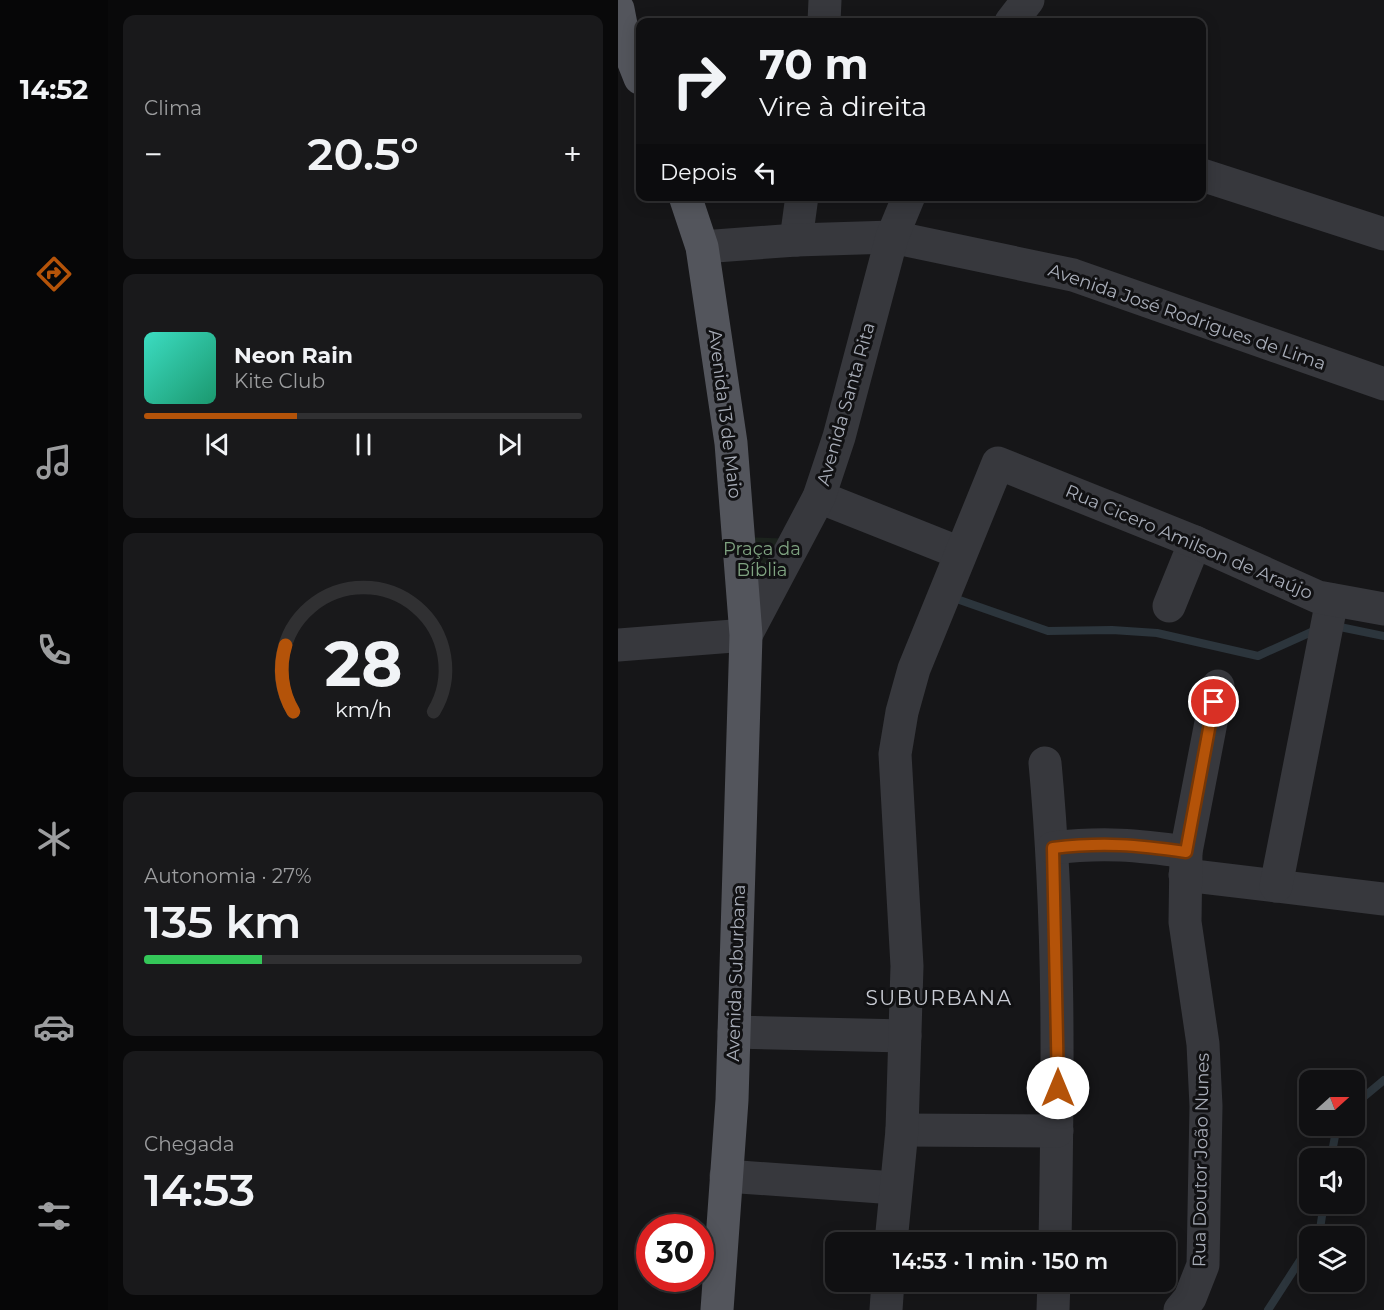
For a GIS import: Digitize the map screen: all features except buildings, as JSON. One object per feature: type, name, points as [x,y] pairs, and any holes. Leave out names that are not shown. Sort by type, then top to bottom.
[{"type":"main road","points":[[618,9],[623,35],[636,68]]},
{"type":"main road","name":"Avenida 13 de Maio","points":[[687,201],[702,247],[731,443],[746,635]]},
{"type":"main road","name":"Avenida Suburbana","points":[[717,1310],[734,1032],[746,635]]},
{"type":"street","points":[[824,18],[825,0]]},
{"type":"street","points":[[1014,18],[1028,0]]},
{"type":"street","points":[[1206,176],[1384,234]]},
{"type":"street","points":[[796,240],[801,201]]},
{"type":"street","name":"Avenida Santa Rita","points":[[746,635],[819,497],[839,437],[892,237],[907,201]]},
{"type":"street","name":"Avenida José Rodrigues de Lima","points":[[702,247],[796,240],[892,237],[1073,275],[1384,384]]},
{"type":"street","name":"Rua Cicero Amilson de Araújo","points":[[960,553],[998,463],[1195,542],[1271,577],[1332,600],[1384,609]]},
{"type":"street","points":[[819,497],[960,553],[914,669],[902,712],[895,754],[907,966],[902,1130],[892,1232]]},
{"type":"street","points":[[1169,606],[1195,542]]},
{"type":"street","points":[[1276,886],[1332,600]]},
{"type":"street","points":[[618,645],[746,635]]},
{"type":"street","name":"Rua Doutor João Nunes","points":[[1180,1310],[1190,1298],[1203,1265],[1206,1106],[1203,1044],[1185,922],[1186,864],[1218,686]]},
{"type":"street","points":[[1045,763],[1053,848],[1057,1004],[1055,1232]]},
{"type":"street","points":[[1053,848],[1095,843],[1125,843],[1186,864],[1276,886],[1384,899]]},
{"type":"street","points":[[734,1032],[905,1036]]},
{"type":"street","points":[[902,1130],[1057,1131]]},
{"type":"street","points":[[726,1176],[895,1188]]},
{"type":"street","points":[[886,1310],[887,1292]]},
{"type":"street","points":[[1053,1310],[1054,1292]]},
{"type":"green space","name":"Praça da Bíblia","points":[[739,537],[797,539],[746,635]]},
{"type":"waterway","points":[[951,597],[1048,631],[1112,630],[1157,633],[1258,656],[1318,629]]},
{"type":"waterway","points":[[1335,626],[1384,636]]},
{"type":"waterway","points":[[1365,1096],[1384,1080]]},
{"type":"waterway","points":[[1333,1148],[1335,1136]]},
{"type":"waterway","points":[[1320,1226],[1322,1214]]},
{"type":"waterway","points":[[1268,1310],[1299,1262]]},
{"type":"district","name":"SUBURBANA","points":[[939,998]]},
{"type":"route","points":[[1058,1088],[1053,848],[1095,843],[1125,843],[1186,852],[1194,799],[1214,702]]}]
